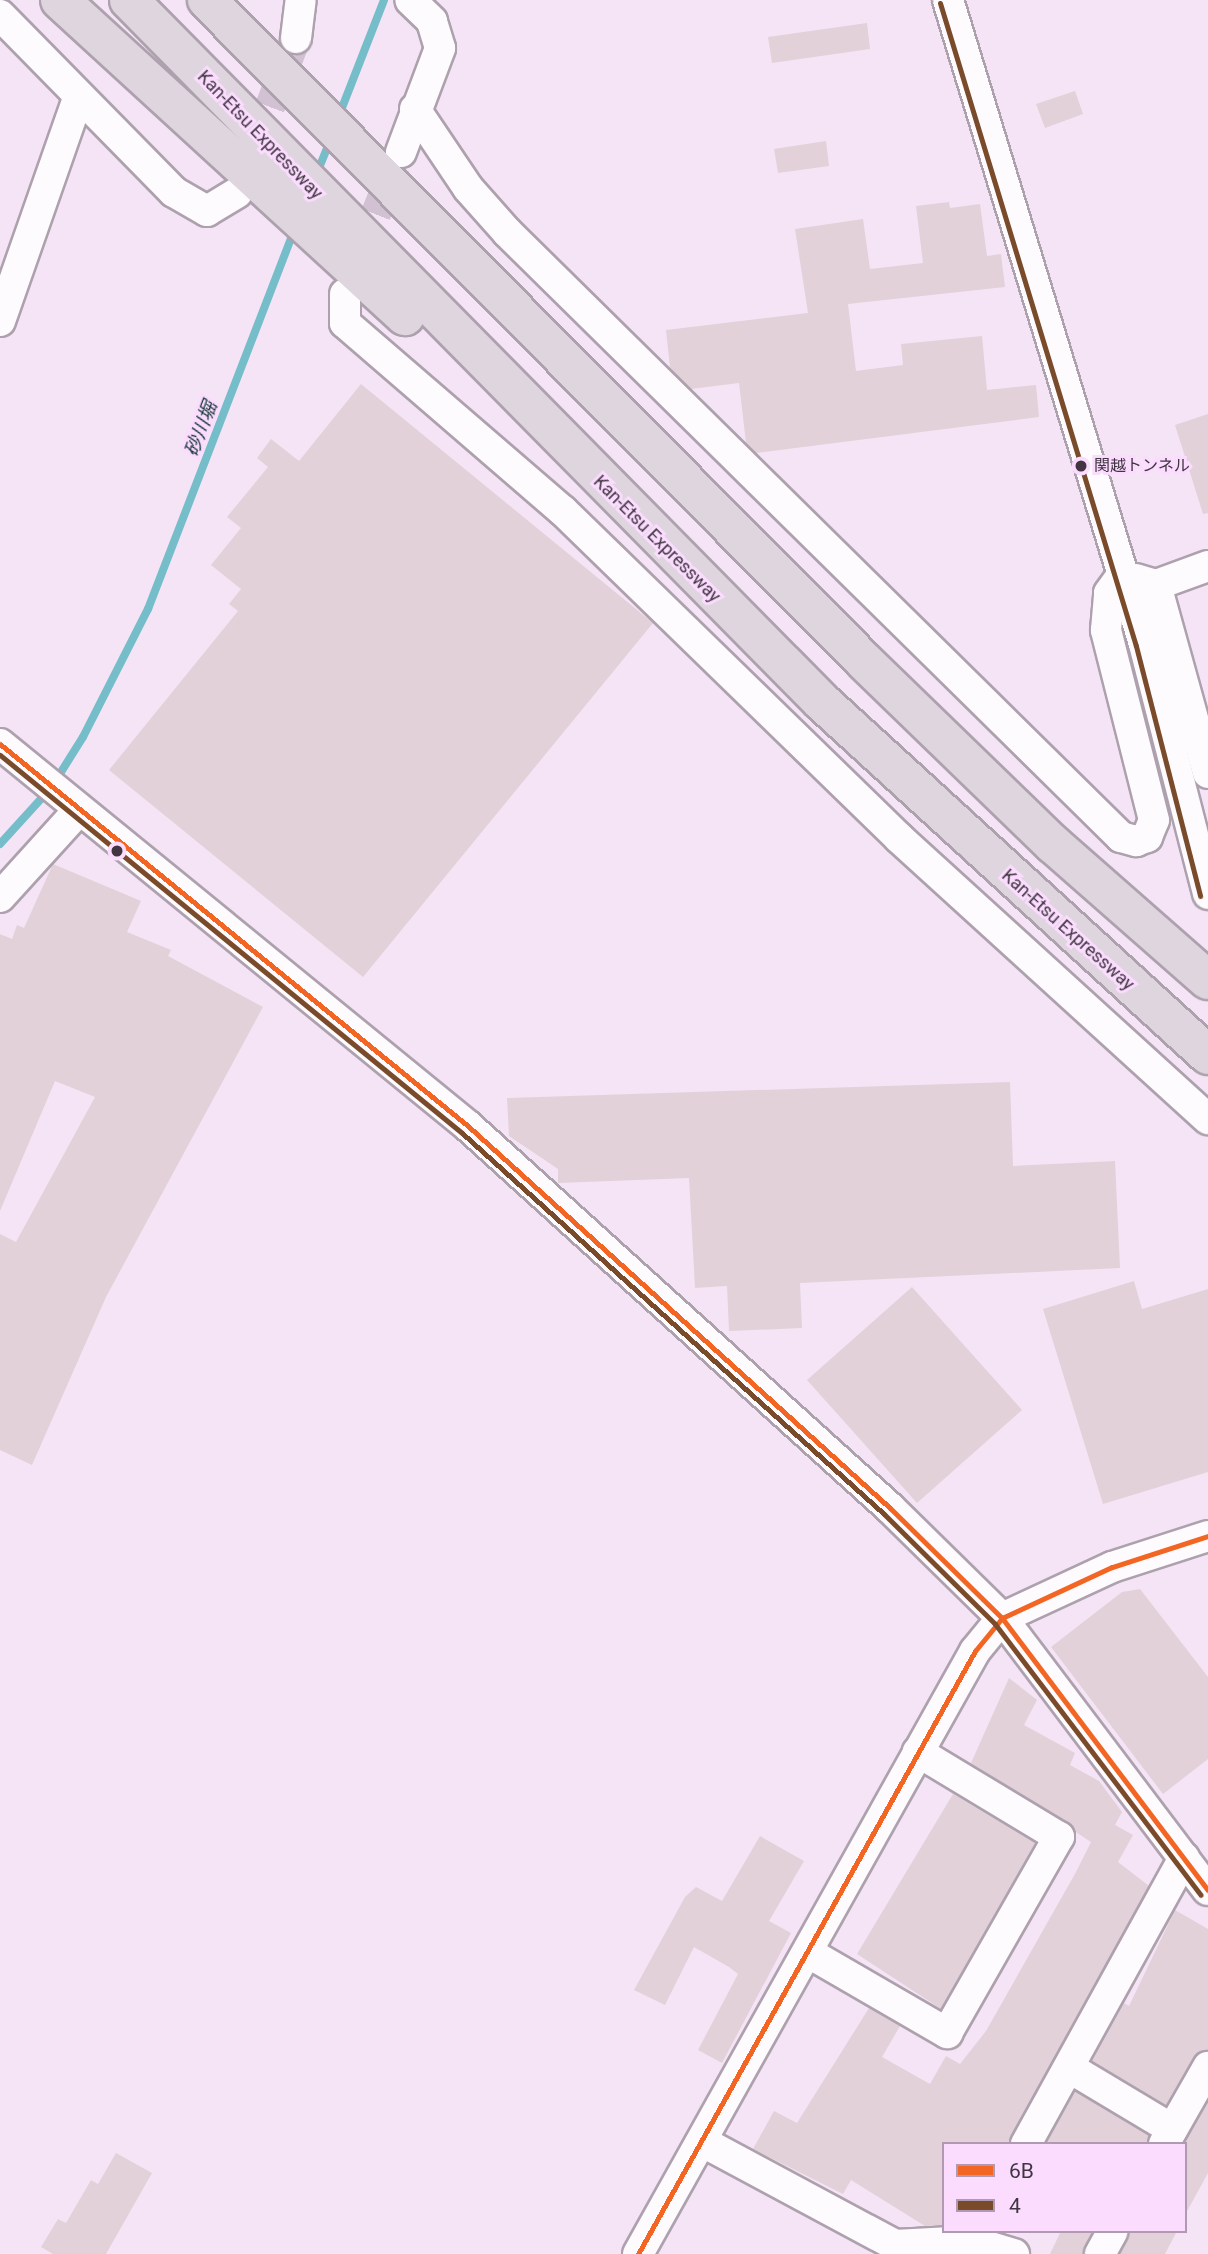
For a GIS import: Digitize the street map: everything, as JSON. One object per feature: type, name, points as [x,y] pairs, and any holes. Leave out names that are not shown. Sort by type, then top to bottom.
[{"type":"highway","points":[[60,0],[254,173]]},
{"type":"highway","name":"Kan-Etsu Expressway","points":[[130,0],[254,173],[346,261],[635,518],[974,844],[1208,1055]]},
{"type":"highway","points":[[207,0],[289,85],[386,161],[875,672],[1053,844],[1208,979]]},
{"type":"street","points":[[296,38],[300,0]]},
{"type":"street","points":[[948,0],[1123,574],[1208,894]]},
{"type":"street","points":[[386,161],[415,109],[440,48],[440,35],[413,3]]},
{"type":"street","points":[[0,15],[79,96],[195,207],[207,211],[254,173]]},
{"type":"street","points":[[0,321],[79,96]]},
{"type":"street","points":[[415,109],[468,188],[507,232],[1121,837],[1136,841],[1147,837],[1154,820],[1106,630],[1109,593],[1123,574]]},
{"type":"street","points":[[346,261],[345,323],[563,511],[899,838],[1208,1119]]},
{"type":"street","points":[[1123,574],[1156,585],[1208,566]]},
{"type":"street","points":[[1156,585],[1208,773]]},
{"type":"street","points":[[0,744],[74,808],[468,1126],[1002,1618],[1208,1890]]},
{"type":"street","points":[[0,897],[74,808]]},
{"type":"street","points":[[638,2254],[809,1953],[975,1651],[1002,1618],[1112,1567],[1208,1536]]},
{"type":"street","points":[[809,1953],[947,2033],[1059,1837],[918,1752]]},
{"type":"street","points":[[1027,2142],[1184,1858]]},
{"type":"street","points":[[1070,2068],[1168,2136],[1208,2067]]},
{"type":"street","points":[[703,2142],[895,2245],[969,2242],[1014,2254]]},
{"type":"street","points":[[1100,2254],[1112,2233]]},
{"type":"building","points":[[867,23],[870,49],[772,63],[768,37]]},
{"type":"building","points":[[1075,91],[1083,114],[1045,128],[1036,104]]},
{"type":"building","points":[[826,141],[829,166],[778,173],[774,149]]},
{"type":"building","points":[[949,202],[950,208],[980,204],[987,256],[1001,254],[1005,287],[848,304],[856,371],[903,365],[901,344],[982,336],[987,390],[1036,385],[1039,417],[756,453],[746,443],[739,383],[691,389],[670,368],[666,330],[808,313],[795,229],[863,219],[870,269],[923,263],[916,206]]},
{"type":"building","points":[[361,384],[653,623],[363,977],[109,770],[238,611],[229,604],[241,589],[211,565],[241,528],[227,517],[268,467],[257,458],[271,439],[299,461]]},
{"type":"building","points":[[1208,414],[1208,513],[1203,514],[1175,425]]},
{"type":"building","points":[[53,864],[141,901],[127,932],[171,950],[168,956],[263,1007],[106,1297],[32,1465],[0,1450],[0,1234],[16,1242],[95,1097],[55,1081],[0,1211],[0,934],[12,939],[17,925],[24,928]]},
{"type":"building","points":[[1010,1082],[1013,1166],[1115,1161],[1120,1268],[800,1283],[802,1328],[729,1331],[727,1286],[695,1288],[689,1178],[558,1183],[558,1169],[509,1136],[507,1098]]},
{"type":"building","points":[[1134,1281],[1142,1309],[1208,1289],[1208,1472],[1103,1504],[1043,1309]]},
{"type":"building","points":[[912,1287],[1022,1410],[917,1503],[807,1380]]},
{"type":"building","points":[[1140,1589],[1208,1677],[1208,1759],[1163,1794],[1051,1647],[1122,1592]]},
{"type":"building","points":[[1009,1678],[1037,1700],[1024,1725],[1075,1753],[1070,1765],[1099,1781],[1122,1812],[1115,1825],[1133,1835],[1118,1862],[1149,1886],[1010,2142],[942,2142],[942,2225],[925,2226],[851,2180],[843,2194],[753,2149],[774,2111],[797,2123],[869,2008],[900,2026],[882,2057],[930,2084],[946,2056],[960,2064],[986,2031],[1076,1872],[1091,1842],[971,1763]]},
{"type":"building","points":[[953,1794],[1035,1843],[941,2009],[857,1954]]},
{"type":"building","points":[[760,1836],[804,1861],[769,1921],[791,1933],[722,2063],[698,2050],[738,1974],[694,1947],[665,2005],[634,1990],[685,1897],[696,1887],[722,1901]]},
{"type":"building","points":[[1175,1910],[1208,1929],[1208,2050],[1193,2058],[1166,2105],[1092,2061],[1124,2003],[1129,2006]]},
{"type":"building","points":[[1075,2091],[1149,2135],[1147,2142],[1047,2142]]},
{"type":"building","points":[[1208,2102],[1208,2173],[1187,2211],[1187,2142]]},
{"type":"building","points":[[116,2153],[152,2173],[106,2254],[53,2254],[41,2247],[58,2219],[66,2223],[91,2180],[98,2184]]},
{"type":"building","points":[[1060,2233],[1092,2233],[1083,2254],[1050,2254]]},
{"type":"building","points":[[1129,2233],[1176,2233],[1165,2254],[1120,2254]]},
{"type":"waterway","name":"砂川堀","points":[[338,118],[384,0]]},
{"type":"waterway","name":"砂川堀","points":[[317,173],[330,140]]},
{"type":"waterway","name":"砂川堀","points":[[0,844],[51,788],[83,737],[148,609],[294,231]]},
{"type":"tunnel","points":[[254,149],[296,38]]},
{"type":"tunnel","points":[[359,256],[395,166]]},
{"type":"transit line","name":"4","points":[[940,3],[1136,646],[1200,896]]},
{"type":"transit line","name":"6B","points":[[0,744],[468,1126],[890,1508],[1002,1618],[1208,1890]]},
{"type":"transit line","name":"4","points":[[0,755],[462,1133],[884,1514],[995,1624],[1201,1895]]},
{"type":"transit line","name":"6B","points":[[638,2254],[975,1651],[1002,1618],[1112,1567],[1208,1536]]},
{"type":"place","name":"関越トンネル","points":[[1081,466]]}]
